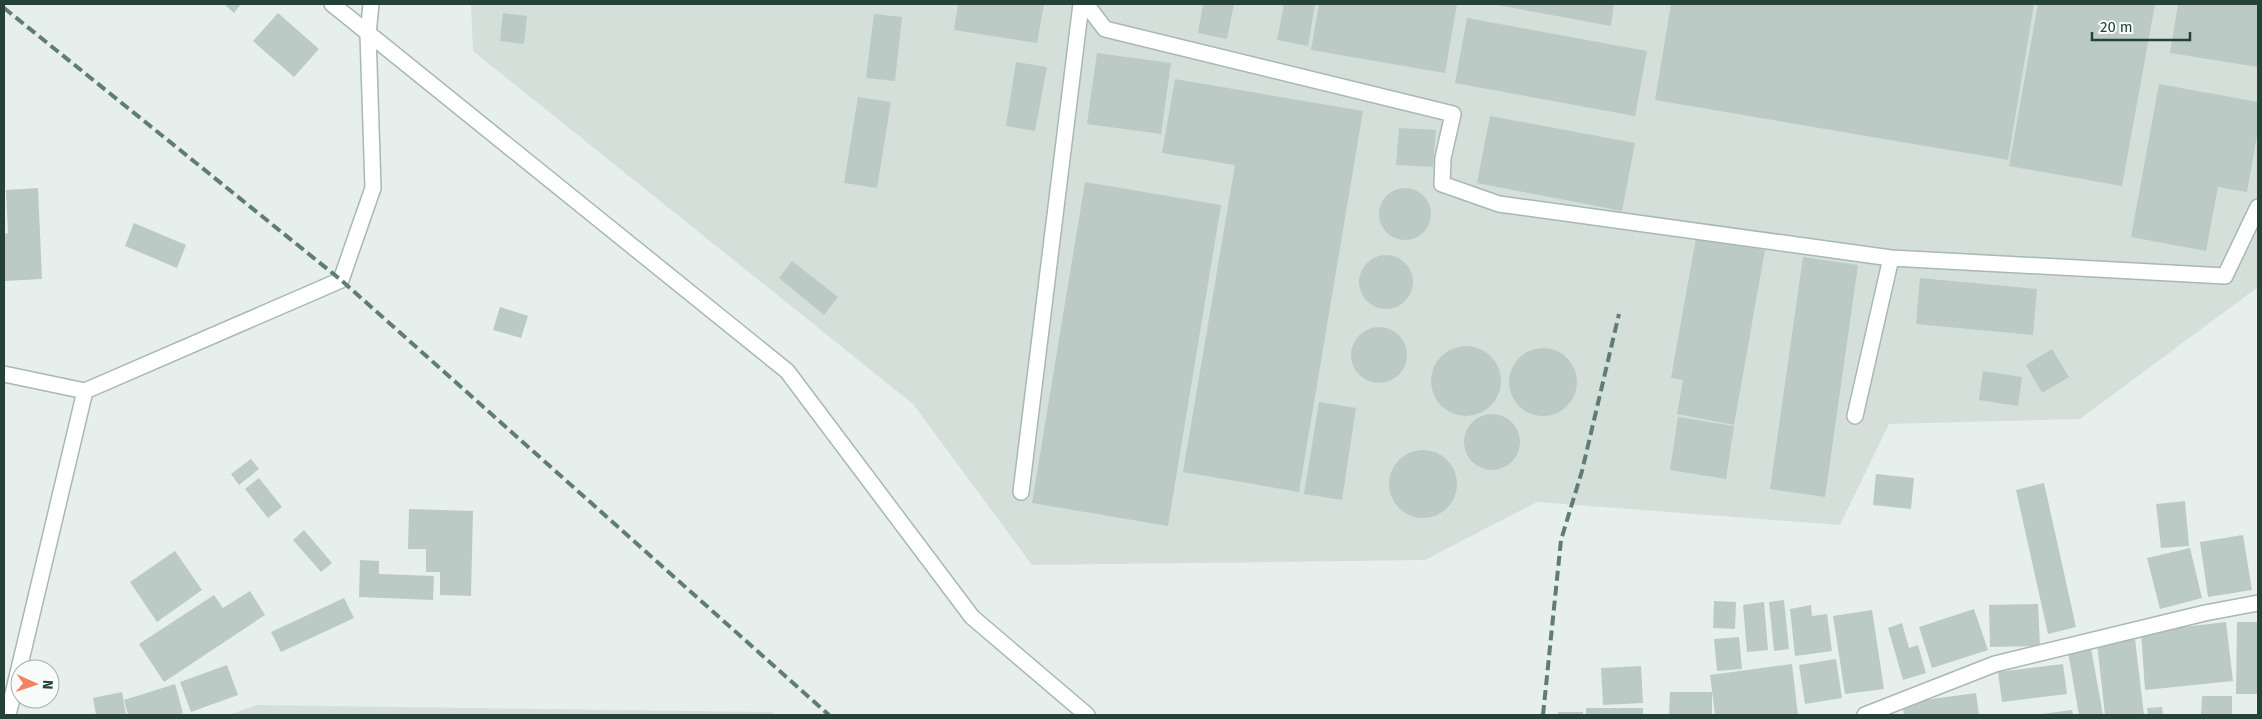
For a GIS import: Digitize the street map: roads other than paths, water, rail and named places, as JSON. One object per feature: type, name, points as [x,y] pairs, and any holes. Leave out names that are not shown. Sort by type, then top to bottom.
[{"type":"street","points":[[332,4],[787,371],[972,617],[1087,715]]},
{"type":"street","points":[[4,374],[85,391],[341,280],[373,188],[368,34],[371,4]]},
{"type":"street","points":[[1021,492],[1081,4]]},
{"type":"street","points":[[1086,4],[1105,29],[1452,114],[1443,158],[1442,184],[1499,204],[1891,258],[2225,276],[2258,207]]},
{"type":"street","points":[[1855,416],[1891,258]]},
{"type":"street","points":[[8,715],[85,391]]},
{"type":"street","points":[[1866,715],[1995,664],[2205,613],[2258,603]]},
{"type":"railway","points":[[4,8],[341,280],[829,715]]},
{"type":"railway","points":[[1543,715],[1561,540],[1582,471],[1619,314]]}]
